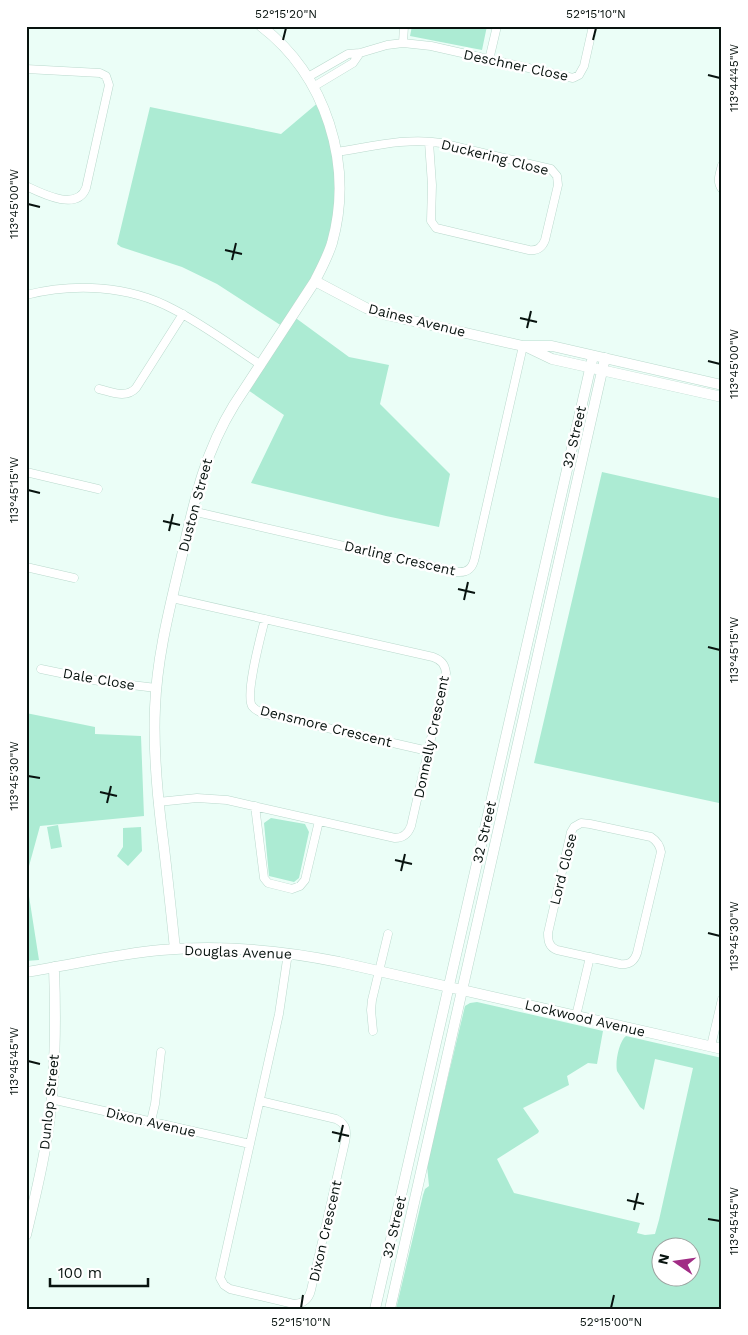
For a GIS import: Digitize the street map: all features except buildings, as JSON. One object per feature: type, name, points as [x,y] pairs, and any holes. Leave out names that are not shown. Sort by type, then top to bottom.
[{"type":"street","points":[[402,43],[404,26]]},
{"type":"street","points":[[489,60],[497,26]]},
{"type":"street","name":"Deschner Close","points":[[308,77],[348,54],[402,43],[431,46],[573,78],[579,74],[584,66],[593,26]]},
{"type":"street","name":"Duston Street","points":[[175,949],[158,802],[154,746],[156,688],[161,649],[172,598],[203,470],[217,436],[231,410],[315,281],[332,242],[338,209],[340,181],[337,152],[330,126],[308,77],[268,28]]},
{"type":"street","name":"Deschner Close","points":[[313,87],[353,63],[360,53]]},
{"type":"street","points":[[26,69],[100,73],[108,79],[109,86],[86,188],[82,196],[74,200],[58,198],[26,186]]},
{"type":"street","name":"Duckering Close","points":[[337,152],[416,141],[429,142],[554,171],[558,176],[558,185],[545,240],[541,246],[536,250],[528,250],[436,228],[431,221],[432,185],[429,142]]},
{"type":"street","points":[[722,165],[718,181],[722,190]]},
{"type":"street","name":"Daines Avenue","points":[[315,281],[354,303],[377,312],[523,346],[548,358],[722,398]]},
{"type":"street","points":[[26,295],[63,288],[87,288],[108,289],[150,299],[183,314],[260,365]]},
{"type":"street","points":[[99,389],[120,394],[133,392],[183,314]]},
{"type":"street","name":"Daines Avenue","points":[[523,346],[552,346],[722,385]]},
{"type":"street","name":"Darling Crescent","points":[[192,511],[457,572],[470,570],[476,557],[523,346]]},
{"type":"street","name":"32 Street","points":[[375,1309],[593,356]]},
{"type":"street","name":"32 Street","points":[[390,1309],[605,358]]},
{"type":"street","points":[[26,472],[98,489]]},
{"type":"street","points":[[26,567],[74,578]]},
{"type":"street","name":"Donnelly Crescent","points":[[158,802],[207,798],[227,800],[395,838],[404,836],[411,826],[446,677],[445,666],[433,658],[172,598]]},
{"type":"street","name":"Densmore Crescent","points":[[265,619],[251,692],[251,701],[254,708],[262,713],[428,751]]},
{"type":"street","name":"Dale Close","points":[[41,668],[99,681],[156,688]]},
{"type":"street","points":[[255,806],[264,878],[268,883],[289,889],[297,888],[305,880],[319,821]]},
{"type":"street","name":"Lord Close","points":[[585,823],[651,837],[658,843],[661,852],[635,959],[624,965],[590,957],[553,948],[548,938],[571,832],[577,825],[585,823]]},
{"type":"street","points":[[373,1031],[370,1010],[388,934]]},
{"type":"street","name":"Douglas Avenue","points":[[26,972],[124,955],[175,949],[229,949],[288,953],[320,958],[449,986]]},
{"type":"street","name":"Dixon Crescent","points":[[260,1101],[336,1119],[342,1122],[346,1130],[345,1142],[311,1290],[308,1297],[301,1303],[294,1304],[226,1288],[221,1282],[220,1274],[280,1014],[288,953]]},
{"type":"street","points":[[576,1016],[590,957]]},
{"type":"street","name":"Dunlop Street","points":[[26,1235],[44,1156],[51,1100],[54,1056],[54,968]]},
{"type":"street","name":"Lockwood Avenue","points":[[449,986],[722,1049]]},
{"type":"street","points":[[711,1046],[722,999]]},
{"type":"street","points":[[151,1122],[162,1052]]},
{"type":"street","name":"Dixon Avenue","points":[[51,1100],[250,1144]]},
{"type":"green space","points":[[412,26],[487,26],[482,50],[410,36]]},
{"type":"green space","points":[[320,101],[337,152],[332,242],[293,316],[349,357],[389,365],[380,404],[450,474],[439,527],[251,483],[284,415],[245,388],[285,328],[217,284],[182,267],[117,244],[150,107],[281,134]]},
{"type":"green space","points":[[602,472],[722,499],[722,791],[719,803],[534,763]]},
{"type":"green space","points":[[26,713],[95,727],[95,734],[141,736],[144,816],[40,826],[26,877]]},
{"type":"green space","points":[[271,818],[305,824],[309,832],[299,878],[294,882],[269,876],[264,823]]},
{"type":"green space","points":[[58,825],[62,847],[51,849],[47,827]]},
{"type":"green space","points":[[141,827],[142,851],[128,866],[117,856],[123,847],[123,828]]},
{"type":"green space","points":[[26,877],[39,960],[26,961]]},
{"type":"green space","points":[[477,1002],[603,1031],[597,1064],[588,1063],[567,1076],[569,1085],[523,1108],[539,1131],[538,1133],[497,1159],[514,1193],[640,1223],[637,1233],[645,1235],[655,1234],[693,1068],[655,1059],[644,1110],[640,1107],[617,1071],[617,1057],[621,1042],[626,1036],[722,1058],[722,1309],[396,1309],[423,1195],[425,1189],[429,1186],[427,1165],[465,1006]]}]
